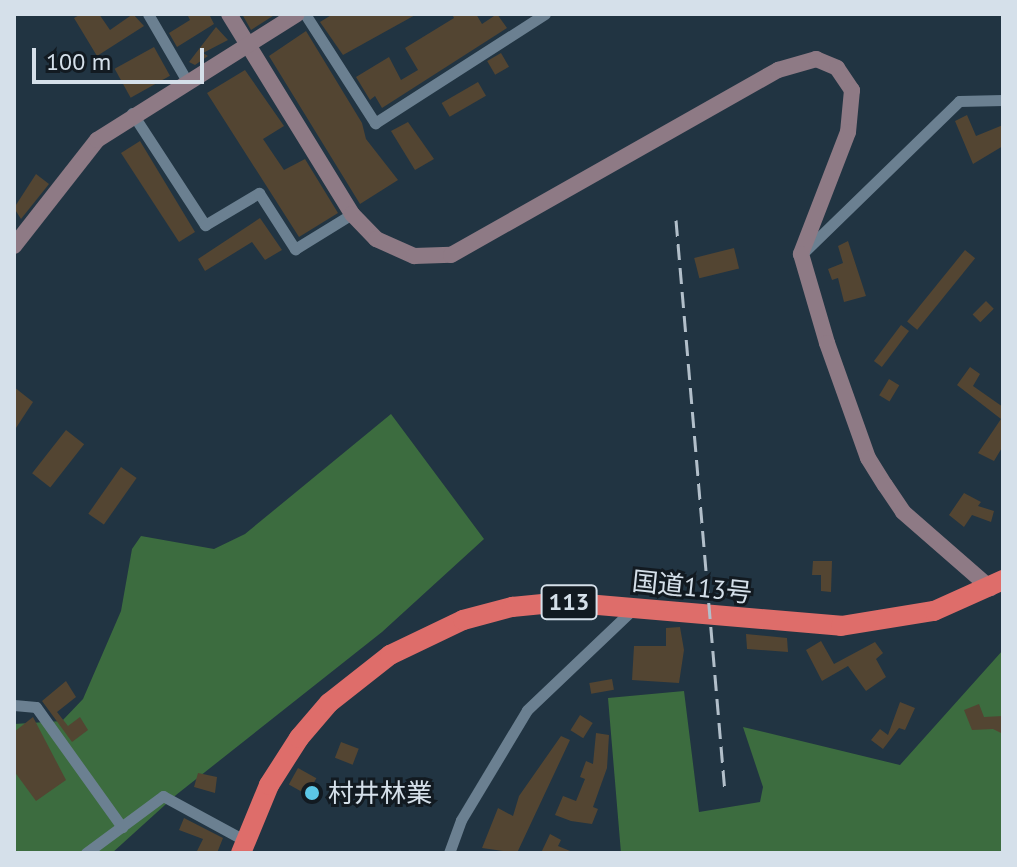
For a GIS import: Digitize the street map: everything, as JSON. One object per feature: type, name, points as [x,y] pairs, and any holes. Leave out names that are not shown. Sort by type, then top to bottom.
[{"type":"highway","name":"国道113号","points":[[244,847],[269,785],[299,738],[349,684],[390,655],[435,630],[512,607],[563,602],[841,626],[934,611],[997,584]]},
{"type":"street","points":[[148,14],[187,81]]},
{"type":"street","points":[[229,14],[352,214],[376,239],[414,256],[451,255],[778,70],[816,59],[837,68],[852,90],[851,114],[801,254],[868,458],[903,512],[997,584]]},
{"type":"street","points":[[14,246],[97,140],[132,113],[297,14]]},
{"type":"street","points":[[305,14],[375,123],[545,14]]},
{"type":"street","points":[[520,14],[528,27]]},
{"type":"street","points":[[801,254],[959,101],[1003,100]]},
{"type":"street","points":[[132,113],[205,225],[259,193],[295,249],[352,214]]},
{"type":"street","points":[[449,853],[461,820],[527,710],[635,606]]},
{"type":"street","points":[[14,705],[36,707],[122,827]]},
{"type":"street","points":[[86,853],[163,796],[244,847]]},
{"type":"green space","points":[[391,414],[484,539],[382,632],[176,795],[112,853],[14,853],[14,724],[62,721],[83,699],[121,611],[132,549],[141,536],[214,549],[245,534]]},
{"type":"green space","points":[[1003,650],[1003,853],[621,853],[608,698],[684,691],[699,812],[760,802],[763,787],[743,727],[900,765]]},
{"type":"building","points":[[81,14],[99,14],[110,30],[133,14],[144,26],[97,56],[74,18]]},
{"type":"building","points":[[187,14],[209,14],[214,24],[177,47],[169,33],[190,20]]},
{"type":"building","points":[[242,14],[276,14],[251,30]]},
{"type":"building","points":[[333,14],[417,14],[343,55],[320,22]]},
{"type":"building","points":[[452,14],[476,14],[482,24],[497,14],[507,28],[382,108],[375,96],[370,100],[356,77],[389,57],[401,80],[418,70],[405,48],[454,18]]},
{"type":"building","points":[[216,27],[228,40],[203,53],[208,56],[195,65],[189,62]]},
{"type":"building","points":[[306,31],[362,123],[366,139],[398,180],[360,204],[269,56]]},
{"type":"building","points":[[154,47],[170,76],[131,98],[115,69]]},
{"type":"building","points":[[501,53],[509,67],[495,75],[487,61]]},
{"type":"building","points":[[245,70],[284,126],[263,139],[284,170],[305,159],[338,213],[299,237],[207,93]]},
{"type":"building","points":[[478,82],[486,96],[450,117],[442,103]]},
{"type":"building","points":[[967,115],[976,136],[1003,125],[1003,146],[973,164],[955,121]]},
{"type":"building","points":[[408,122],[434,159],[415,170],[391,131]]},
{"type":"building","points":[[140,141],[195,232],[179,242],[121,153]]},
{"type":"building","points":[[36,174],[49,184],[21,219],[14,208]]},
{"type":"building","points":[[260,218],[282,250],[265,260],[252,242],[205,271],[198,259]]},
{"type":"building","points":[[848,241],[866,296],[844,302],[838,278],[832,280],[828,269],[843,263],[838,246]]},
{"type":"building","points":[[734,248],[739,268],[699,278],[694,258]]},
{"type":"building","points":[[965,250],[975,258],[917,330],[907,321]]},
{"type":"building","points":[[986,301],[994,309],[980,322],[973,314]]},
{"type":"building","points":[[901,325],[909,331],[882,367],[874,361]]},
{"type":"building","points":[[970,367],[980,374],[973,386],[1003,407],[1003,446],[994,461],[978,453],[1001,419],[957,385]]},
{"type":"building","points":[[889,379],[899,385],[890,401],[879,395]]},
{"type":"building","points":[[14,387],[33,402],[14,431]]},
{"type":"building","points":[[66,430],[84,444],[50,488],[32,473]]},
{"type":"building","points":[[121,467],[137,478],[104,525],[88,514]]},
{"type":"building","points":[[964,493],[981,502],[978,506],[994,511],[991,522],[972,515],[964,527],[949,515]]},
{"type":"building","points":[[813,561],[832,561],[831,592],[821,591],[821,575],[812,575]]},
{"type":"building","points":[[680,627],[684,650],[679,683],[632,680],[634,646],[666,646],[666,628]]},
{"type":"building","points":[[746,634],[787,638],[788,652],[747,649]]},
{"type":"building","points":[[821,641],[834,664],[875,642],[883,653],[876,659],[886,677],[866,691],[848,666],[822,681],[806,650]]},
{"type":"building","points":[[612,679],[614,690],[591,694],[589,683]]},
{"type":"building","points":[[66,681],[76,697],[57,712],[68,726],[80,717],[88,730],[72,742],[42,701]]},
{"type":"building","points":[[900,702],[915,708],[905,730],[899,728],[883,749],[871,740],[880,729],[888,735]]},
{"type":"building","points":[[979,704],[984,717],[1003,716],[1003,734],[993,729],[972,730],[964,710]]},
{"type":"building","points":[[580,715],[593,723],[583,738],[570,730]]},
{"type":"building","points":[[33,717],[66,780],[36,801],[14,771],[14,732]]},
{"type":"building","points":[[596,733],[609,735],[607,768],[593,807],[598,809],[592,824],[555,815],[563,796],[576,801],[585,779],[580,777],[586,761],[593,764]]},
{"type":"building","points":[[561,736],[570,740],[517,853],[482,848],[498,808],[513,816],[519,796]]},
{"type":"building","points":[[341,742],[359,749],[353,765],[335,758]]},
{"type":"building","points":[[298,768],[316,778],[307,795],[289,785]]},
{"type":"building","points":[[198,773],[217,777],[215,793],[194,787]]},
{"type":"building","points":[[184,818],[223,838],[217,853],[196,853],[203,839],[179,830]]},
{"type":"building","points":[[550,834],[561,840],[558,846],[575,853],[541,853]]},
{"type":"railway","points":[[676,220],[725,793]]},
{"type":"place","name":"村井林業","points":[[312,793]]}]
